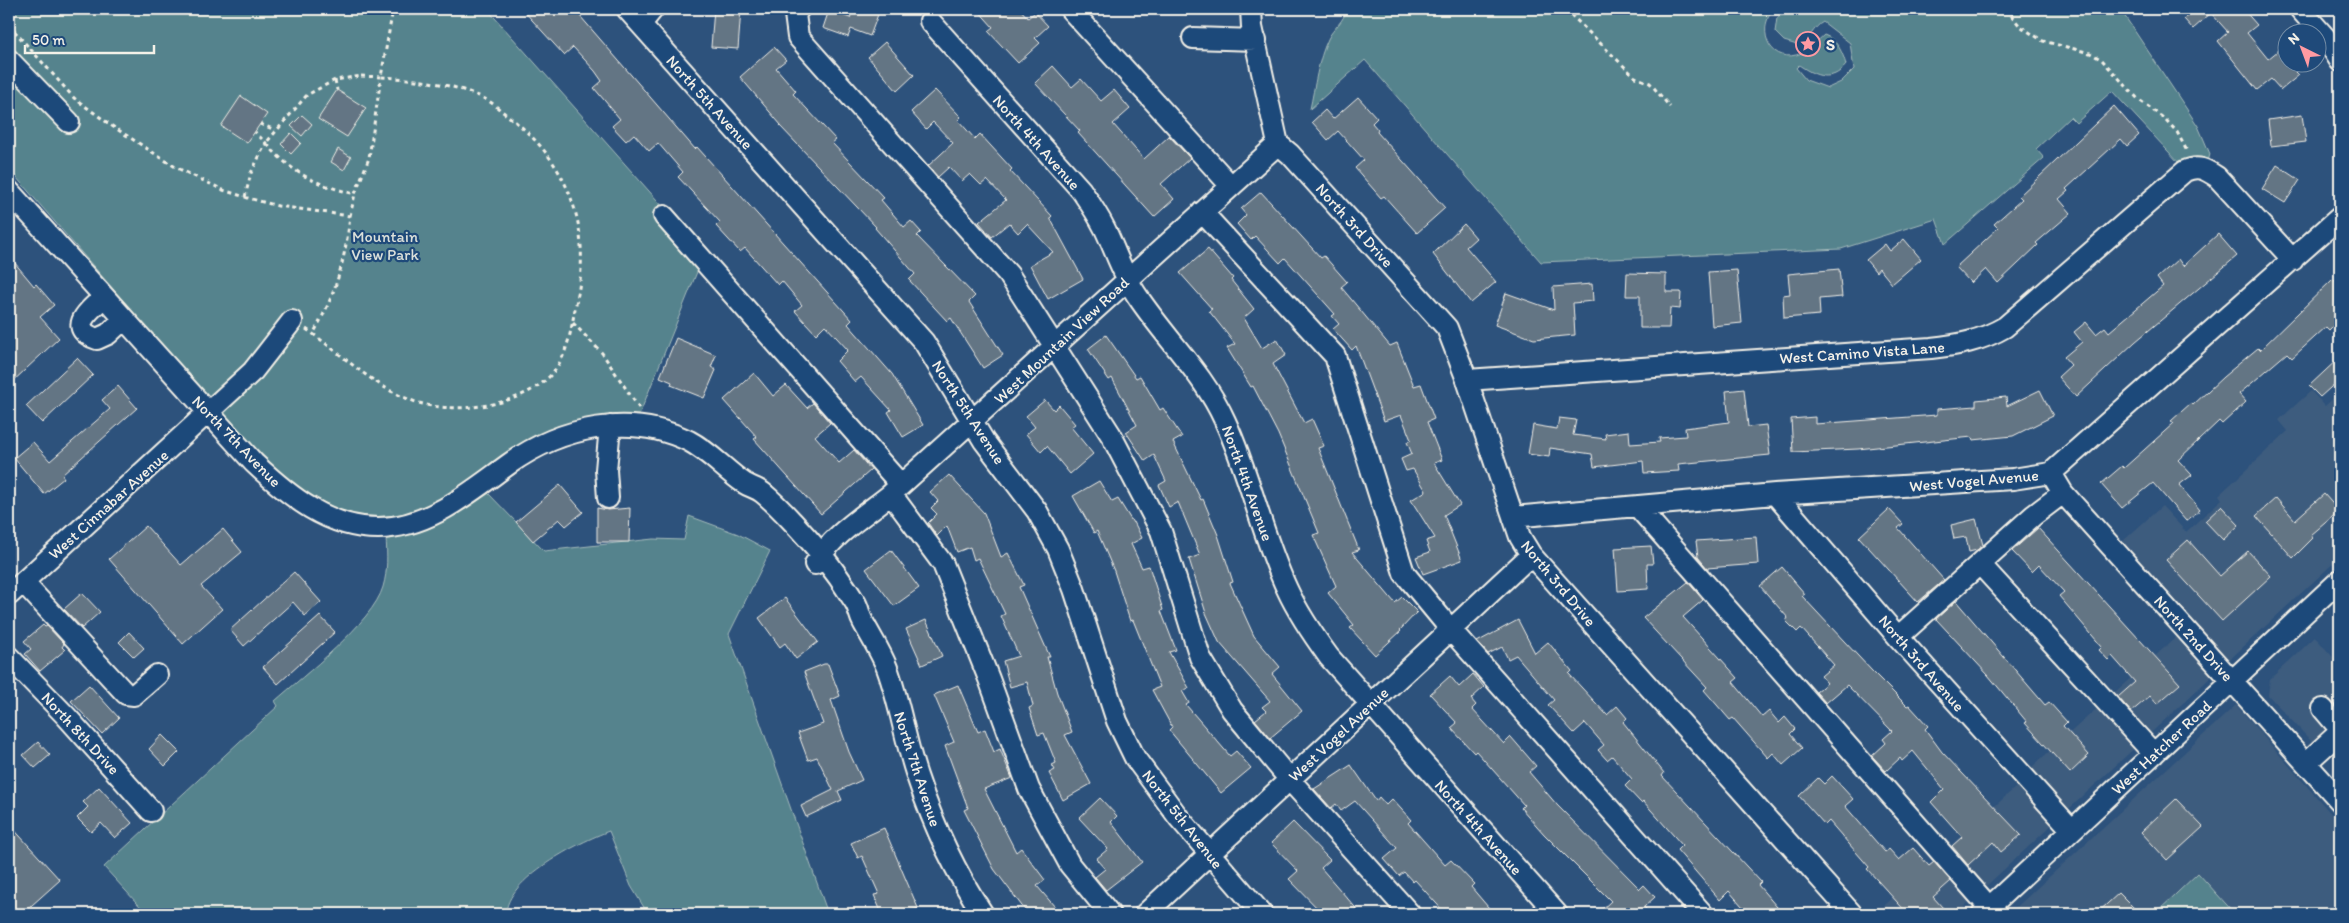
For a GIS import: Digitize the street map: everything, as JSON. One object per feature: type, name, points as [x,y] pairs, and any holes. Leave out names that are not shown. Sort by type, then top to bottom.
[{"type":"street","name":"North 5th Avenue","points":[[627,9],[647,16],[924,342],[984,441],[1037,511],[1058,549],[1074,589],[1117,721],[1136,758],[1159,793],[1262,914]]},
{"type":"street","points":[[799,9],[795,14],[798,36],[1009,275],[1111,435],[1161,530],[1200,657],[1232,710],[1289,780],[1410,914]]},
{"type":"street","points":[[1070,9],[1231,186]]},
{"type":"street","points":[[1251,9],[1278,144]]},
{"type":"street","points":[[2300,9],[2324,37],[2340,62]]},
{"type":"street","name":"North 4th Avenue","points":[[930,21],[1081,190],[1105,230],[1127,280],[1138,299],[1179,349],[1224,419],[1249,479],[1286,588],[1304,621],[1328,656],[1557,914]]},
{"type":"street","points":[[1193,38],[1256,40]]},
{"type":"street","points":[[9,60],[69,122]]},
{"type":"street","name":"West Mountain View Road","points":[[817,561],[844,531],[896,490],[1278,144]]},
{"type":"street","name":"North 3rd Drive","points":[[1278,144],[1290,154],[1447,328],[1467,380],[1520,537],[1531,554],[1852,914]]},
{"type":"street","points":[[2195,167],[2205,169],[2217,178],[2293,260]]},
{"type":"street","name":"West Camino Vista Lane","points":[[1467,380],[1967,344],[1989,336],[2005,327],[2185,170],[2195,167]]},
{"type":"street","name":"North 7th Avenue","points":[[9,191],[254,463],[290,495],[316,511],[338,521],[378,528],[416,522],[440,511],[546,442],[576,431],[610,426],[647,428],[689,441],[746,485],[761,492],[817,561],[847,612],[862,620],[872,636],[887,668],[917,776],[938,831],[965,884],[983,914]]},
{"type":"street","points":[[1202,212],[1335,356],[1404,573],[1451,630],[1703,914]]},
{"type":"street","points":[[664,216],[896,490],[943,564],[989,679],[1029,788],[1070,865],[1110,914]]},
{"type":"street","name":"West Vogel Avenue","points":[[1513,516],[1776,494],[2013,479],[2051,473],[2340,217]]},
{"type":"street","points":[[104,297],[83,317],[82,329],[89,336],[97,339],[108,334],[124,319]]},
{"type":"street","name":"West Cinnabar Avenue","points":[[16,589],[253,371],[296,326]]},
{"type":"street","points":[[608,498],[606,470],[610,426]]},
{"type":"street","name":"North 2nd Drive","points":[[2051,473],[2062,493],[2340,801]]},
{"type":"street","points":[[1898,637],[2062,493]]},
{"type":"street","name":"North 3rd Avenue","points":[[1776,494],[1898,637],[2072,830]]},
{"type":"street","points":[[1637,506],[1985,911]]},
{"type":"street","name":"West Vogel Avenue","points":[[1144,914],[1531,554]]},
{"type":"street","points":[[1980,564],[2154,754]]},
{"type":"street","name":"West Hatcher Road","points":[[1985,911],[2340,580]]},
{"type":"street","points":[[16,589],[126,694],[134,695],[157,675]]},
{"type":"street","name":"North 8th Drive","points":[[9,657],[66,716],[151,811]]},
{"type":"street","points":[[2306,763],[2340,730],[2323,709]]},
{"type":"path","points":[[313,334],[337,285],[346,252],[350,216],[355,194],[369,158],[393,9]]},
{"type":"path","points":[[1565,9],[1635,77],[1650,83],[1670,107]]},
{"type":"path","points":[[2006,9],[2020,26],[2043,41],[2090,53],[2102,60],[2138,99],[2166,120],[2177,132],[2195,167]]},
{"type":"path","points":[[9,24],[74,98],[97,116],[177,168],[223,190],[245,197],[278,206],[350,216]]},
{"type":"path","points":[[245,197],[251,174],[266,143],[275,130],[307,95],[335,80],[361,76],[433,82],[482,98],[530,132],[551,156],[568,186],[578,223],[582,252],[580,281],[567,349],[556,368],[542,383],[512,398],[483,407],[450,409],[420,403],[388,391],[313,334],[302,327],[296,326]]},
{"type":"path","points":[[335,80],[337,90]]},
{"type":"path","points":[[260,124],[275,130]]},
{"type":"path","points":[[255,132],[277,155],[304,177],[319,184],[355,194]]},
{"type":"path","points":[[572,322],[617,373],[642,413],[647,428]]},
{"type":"shaded area","points":[[2311,391],[2325,406],[2340,392],[2340,557],[1956,914],[1875,914],[2016,787],[2013,784],[2194,621],[2123,541],[2162,506],[2186,532],[2222,499],[2219,495],[2288,431],[2279,420]]},
{"type":"shaded area","points":[[2315,637],[2340,665],[2340,743],[2325,756],[2268,695],[2270,679]]},
{"type":"shaded area","points":[[2236,705],[2340,824],[2340,913],[2235,914],[2198,873],[2155,914],[2009,914]]},
{"type":"green space","name":"Mountain View Park","points":[[9,9],[487,9],[665,209],[699,267],[638,418],[613,416],[555,428],[528,440],[453,495],[414,512],[376,518],[362,517],[334,509],[314,500],[293,487],[231,425],[9,169]]},
{"type":"green space","points":[[1346,9],[1773,9],[1768,18],[1766,37],[1775,51],[1782,55],[1791,56],[1802,53],[1824,35],[1833,40],[1839,47],[1846,65],[1835,74],[1823,76],[1817,75],[1799,65],[1796,68],[1806,80],[1828,88],[1841,82],[1854,69],[1850,43],[1823,22],[1802,43],[1797,45],[1784,41],[1775,32],[1777,18],[1788,9],[2120,9],[2198,126],[2210,154],[2208,162],[2180,164],[2112,91],[2076,123],[2070,117],[2036,149],[2044,158],[1945,244],[1936,219],[1841,249],[1541,262],[1365,60],[1310,109],[1317,73],[1325,47]]},
{"type":"green space","points":[[488,493],[544,551],[653,539],[684,540],[689,516],[738,534],[770,551],[729,634],[828,914],[648,914],[631,886],[609,831],[563,853],[531,875],[518,888],[509,901],[506,914],[147,914],[104,867],[278,706],[275,701],[336,648],[366,616],[377,601],[385,581],[387,562],[386,537],[402,535],[440,522]]},
{"type":"green space","points":[[2198,873],[2235,914],[2155,914]]},
{"type":"building","points":[[522,9],[574,9],[695,149],[697,147],[852,320],[848,324],[892,374],[923,425],[903,437],[888,412],[891,410],[861,377],[855,382],[837,361],[848,350],[825,325],[816,334],[795,311],[802,305],[782,281],[778,285],[745,248],[740,252],[716,226],[720,222],[678,177],[683,172],[658,143],[649,151],[634,134],[626,141],[612,126],[620,119],[594,88],[602,81],[595,71],[573,47],[564,55]]},
{"type":"building","points":[[714,9],[741,9],[738,49],[711,47]]},
{"type":"building","points":[[854,9],[880,9],[870,36],[851,29],[848,37],[823,28],[829,10],[850,18]]},
{"type":"building","points":[[977,9],[1020,9],[1028,18],[1035,12],[1048,26],[1035,38],[1040,43],[1018,63],[988,31],[993,27]]},
{"type":"building","points":[[2195,9],[2243,9],[2257,25],[2247,33],[2268,59],[2276,52],[2276,72],[2296,72],[2299,75],[2281,90],[2271,79],[2257,90],[2218,41],[2228,32],[2211,13],[2193,29],[2184,19]]},
{"type":"building","points":[[885,42],[914,75],[897,91],[868,57]]},
{"type":"building","points":[[774,47],[786,60],[776,68],[796,91],[793,94],[836,140],[832,143],[884,198],[881,200],[904,227],[911,221],[921,232],[917,236],[975,296],[969,302],[1003,355],[983,368],[951,318],[947,321],[909,280],[915,274],[876,227],[780,126],[740,77]]},
{"type":"building","points":[[1053,66],[1072,87],[1081,79],[1101,101],[1114,90],[1130,109],[1113,124],[1144,159],[1169,136],[1190,158],[1161,184],[1174,199],[1154,217],[1078,133],[1080,131],[1035,83]]},
{"type":"building","points":[[337,90],[366,108],[347,137],[318,119]]},
{"type":"building","points":[[935,90],[961,117],[958,120],[975,139],[980,134],[1012,169],[1010,171],[1052,216],[1050,218],[1083,279],[1048,299],[1030,265],[1053,252],[1027,224],[1018,233],[1009,223],[992,237],[979,222],[1006,200],[987,180],[981,185],[970,174],[962,181],[949,167],[938,177],[928,166],[953,143],[933,122],[926,129],[911,112]]},
{"type":"building","points":[[241,96],[267,114],[247,143],[221,126]]},
{"type":"building","points":[[1358,97],[1377,118],[1372,123],[1378,130],[1377,132],[1445,208],[1417,233],[1384,196],[1381,198],[1355,168],[1364,160],[1338,131],[1328,140],[1312,122],[1325,110],[1333,119]]},
{"type":"building","points":[[2114,106],[2139,135],[2127,146],[2121,139],[2066,189],[2068,191],[2059,199],[2071,213],[2036,243],[2038,245],[1998,283],[1986,269],[1971,283],[1956,267],[1998,228],[1994,224],[2022,199],[2019,196]]},
{"type":"building","points":[[302,115],[312,124],[302,136],[291,126]]},
{"type":"building","points":[[2302,115],[2306,142],[2271,146],[2268,120]]},
{"type":"building","points":[[291,133],[301,143],[291,154],[281,144]]},
{"type":"building","points":[[338,149],[351,157],[344,170],[331,162]]},
{"type":"building","points":[[2277,165],[2300,180],[2285,203],[2262,189]]},
{"type":"building","points":[[1261,192],[1321,258],[1324,256],[1347,282],[1341,287],[1390,346],[1397,343],[1414,386],[1421,384],[1434,419],[1427,422],[1442,460],[1434,463],[1460,505],[1444,515],[1462,560],[1423,574],[1416,557],[1430,552],[1426,541],[1435,538],[1411,500],[1426,491],[1413,469],[1406,471],[1401,459],[1412,454],[1407,442],[1411,440],[1401,415],[1384,421],[1356,346],[1352,350],[1333,329],[1339,324],[1332,316],[1335,314],[1285,258],[1280,263],[1255,236],[1251,240],[1237,224],[1246,215],[1241,209]]},
{"type":"building","points":[[1464,224],[1476,238],[1466,247],[1496,282],[1471,303],[1433,254]]},
{"type":"building","points":[[2218,234],[2237,256],[2135,342],[2076,397],[2058,377],[2071,365],[2064,357],[2082,342],[2074,332],[2086,322],[2096,334],[2105,327],[2109,332],[2163,286],[2157,278],[2178,259],[2183,266]]},
{"type":"building","points":[[1904,239],[1921,259],[1892,284],[1879,268],[1876,272],[1866,260],[1885,244],[1890,251]]},
{"type":"building","points":[[1208,249],[1233,278],[1231,280],[1254,309],[1244,318],[1262,348],[1277,339],[1286,355],[1273,364],[1304,423],[1312,419],[1324,446],[1318,448],[1359,550],[1352,552],[1395,603],[1402,597],[1417,612],[1401,631],[1375,655],[1350,628],[1354,625],[1328,593],[1336,586],[1313,535],[1319,533],[1278,434],[1253,386],[1251,387],[1227,348],[1235,344],[1209,311],[1212,309],[1180,273]]},
{"type":"building","points":[[9,256],[34,286],[36,284],[54,305],[40,317],[59,338],[9,385]]},
{"type":"building","points":[[1839,269],[1842,297],[1819,299],[1820,315],[1784,318],[1783,295],[1790,294],[1788,274]]},
{"type":"building","points":[[1737,270],[1742,323],[1712,326],[1708,272]]},
{"type":"building","points":[[1627,273],[1666,274],[1666,292],[1681,292],[1680,309],[1670,308],[1669,328],[1640,328],[1640,296],[1626,296]]},
{"type":"building","points":[[2333,279],[2340,287],[2340,319],[2329,330],[2326,327],[2292,358],[2287,353],[2239,394],[2246,402],[2222,424],[2219,421],[2178,460],[2192,475],[2179,485],[2200,510],[2186,521],[2153,483],[2122,508],[2101,484],[2122,466],[2124,468],[2174,423],[2171,421],[2191,403],[2193,405],[2258,348],[2260,350]]},
{"type":"building","points":[[1592,284],[1593,301],[1573,303],[1575,335],[1534,339],[1495,325],[1506,293],[1554,310],[1553,287]]},
{"type":"building","points":[[1106,335],[1136,378],[1140,376],[1160,410],[1163,408],[1182,437],[1173,442],[1201,500],[1203,499],[1218,535],[1233,582],[1230,583],[1254,636],[1280,667],[1272,674],[1302,711],[1270,738],[1255,720],[1266,711],[1262,707],[1270,701],[1219,642],[1206,613],[1189,559],[1200,555],[1178,502],[1169,507],[1159,485],[1166,481],[1154,455],[1145,461],[1126,432],[1137,425],[1112,378],[1109,380],[1088,349]]},
{"type":"building","points":[[676,338],[716,355],[711,367],[716,370],[704,398],[671,385],[672,382],[660,377]]},
{"type":"building","points":[[2340,357],[2340,379],[2320,397],[2309,386]]},
{"type":"building","points":[[77,358],[93,375],[42,423],[26,406]]},
{"type":"building","points":[[754,373],[773,396],[786,385],[807,408],[813,403],[830,423],[815,436],[839,463],[854,450],[871,470],[821,514],[754,439],[757,437],[724,400]]},
{"type":"building","points":[[118,386],[137,408],[62,475],[64,478],[44,494],[14,458],[33,442],[50,461],[110,409],[102,400]]},
{"type":"building","points":[[1744,389],[1748,427],[1766,425],[1770,455],[1678,464],[1679,471],[1644,473],[1643,461],[1594,467],[1592,454],[1550,448],[1549,457],[1528,454],[1533,425],[1557,429],[1559,418],[1576,420],[1573,435],[1606,439],[1605,434],[1629,431],[1630,444],[1660,442],[1659,438],[1686,436],[1685,428],[1729,422],[1726,391]]},
{"type":"building","points":[[2040,390],[2053,416],[2013,436],[1973,440],[1972,437],[1858,449],[1793,452],[1791,419],[1815,417],[1815,424],[1937,415],[1937,409],[1976,406],[1976,400],[2006,397],[2007,406]]},
{"type":"building","points":[[1045,400],[1054,410],[1059,405],[1075,424],[1071,427],[1093,454],[1070,474],[1047,446],[1041,452],[1026,434],[1035,427],[1026,416]]},
{"type":"building","points":[[949,475],[984,513],[1001,557],[1008,553],[1024,585],[1019,587],[1050,657],[1047,657],[1057,693],[1072,732],[1065,735],[1091,784],[1063,800],[1049,773],[1055,770],[1052,765],[1056,763],[1044,733],[1038,735],[1029,708],[1033,706],[1027,682],[1010,687],[1003,661],[1019,656],[1001,616],[1005,614],[978,558],[974,560],[970,547],[957,552],[947,526],[937,536],[928,523],[937,514],[931,508],[938,501],[930,492]]},
{"type":"building","points":[[1099,481],[1112,502],[1118,499],[1134,522],[1142,538],[1131,544],[1142,568],[1149,566],[1163,610],[1161,611],[1176,650],[1169,652],[1189,688],[1182,691],[1189,703],[1186,705],[1230,756],[1236,751],[1251,768],[1221,793],[1169,730],[1172,727],[1152,690],[1160,687],[1133,620],[1130,621],[1114,571],[1097,531],[1094,533],[1073,496]]},
{"type":"building","points":[[560,485],[583,512],[566,526],[559,519],[533,541],[516,522]]},
{"type":"building","points":[[2324,494],[2339,511],[2311,535],[2313,538],[2293,558],[2256,516],[2276,498],[2295,520]]},
{"type":"building","points":[[2221,506],[2239,525],[2223,540],[2205,521]]},
{"type":"building","points":[[597,508],[608,510],[630,508],[629,542],[597,542]]},
{"type":"building","points":[[1889,509],[1903,524],[1898,528],[1944,580],[1918,602],[1859,537]]},
{"type":"building","points":[[1976,519],[1983,545],[1977,550],[1969,552],[1966,537],[1954,539],[1951,525]]},
{"type":"building","points":[[146,526],[181,565],[223,529],[242,552],[201,586],[222,609],[183,644],[109,559]]},
{"type":"building","points":[[2038,528],[2180,684],[2157,704],[2150,696],[2131,712],[2118,697],[2135,682],[2112,656],[2108,660],[2099,650],[2102,647],[2059,596],[2064,592],[2039,565],[2032,572],[2012,551]]},
{"type":"building","points":[[1756,537],[1758,564],[1707,568],[1698,557],[1696,541]]},
{"type":"building","points":[[2188,540],[2220,576],[2248,551],[2271,576],[2222,621],[2166,560]]},
{"type":"building","points":[[1651,546],[1653,564],[1647,564],[1648,589],[1618,591],[1615,548]]},
{"type":"building","points":[[891,550],[919,588],[894,606],[866,569]]},
{"type":"building","points":[[1782,567],[1805,594],[1802,596],[1872,671],[1907,706],[1909,705],[1928,726],[1925,729],[1942,752],[2021,835],[2001,852],[1993,842],[1968,865],[1952,846],[1962,837],[1931,802],[1944,789],[1913,751],[1902,761],[1900,758],[1886,771],[1872,756],[1886,743],[1883,739],[1892,731],[1847,685],[1826,703],[1816,692],[1827,683],[1821,676],[1834,665],[1801,628],[1797,632],[1786,621],[1788,618],[1760,586]]},
{"type":"building","points":[[294,572],[321,602],[305,616],[293,602],[244,646],[230,630]]},
{"type":"building","points":[[1688,582],[1703,600],[1683,617],[1738,678],[1733,682],[1762,717],[1769,711],[1779,723],[1785,717],[1795,729],[1790,734],[1802,748],[1783,765],[1773,753],[1768,758],[1733,718],[1730,720],[1704,690],[1707,687],[1643,618]]},
{"type":"building","points":[[82,593],[100,612],[82,628],[64,609]]},
{"type":"building","points":[[785,598],[818,642],[796,659],[785,643],[780,647],[759,618]]},
{"type":"building","points":[[1956,601],[2045,705],[2049,702],[2067,722],[2063,726],[2089,755],[2070,773],[2025,723],[2027,722],[1988,675],[1936,619]]},
{"type":"building","points":[[320,616],[335,632],[278,684],[263,667]]},
{"type":"building","points":[[926,620],[942,656],[922,665],[906,629]]},
{"type":"building","points":[[1518,620],[1535,653],[1548,642],[1572,671],[1569,674],[1607,715],[1617,706],[1627,718],[1623,722],[1664,773],[1662,776],[1761,882],[1758,885],[1783,914],[1749,914],[1729,891],[1720,900],[1677,850],[1682,845],[1643,801],[1641,803],[1625,786],[1632,779],[1612,756],[1607,760],[1598,750],[1604,745],[1585,723],[1574,733],[1548,705],[1554,700],[1516,655],[1508,659],[1502,647],[1488,654],[1477,642]]},
{"type":"building","points":[[43,625],[47,626],[64,644],[62,647],[65,650],[40,671],[25,654],[31,649],[24,641]]},
{"type":"building","points":[[129,632],[144,648],[134,657],[119,642]]},
{"type":"building","points":[[828,664],[840,696],[831,700],[849,752],[862,780],[838,791],[842,800],[806,817],[801,806],[833,790],[817,757],[808,760],[798,733],[823,724],[804,672]]},
{"type":"building","points":[[1473,674],[1484,687],[1471,699],[1476,705],[1472,709],[1504,744],[1511,737],[1536,766],[1529,772],[1557,805],[1640,889],[1644,885],[1655,897],[1644,907],[1651,914],[1597,914],[1611,901],[1544,834],[1521,808],[1524,805],[1476,751],[1474,753],[1451,728],[1457,723],[1430,694],[1450,676],[1459,687]]},
{"type":"building","points":[[89,685],[119,718],[102,734],[71,701]]},
{"type":"building","points":[[958,685],[978,732],[985,729],[994,752],[1000,749],[1012,778],[984,789],[1016,852],[1021,848],[1045,880],[1037,886],[1061,914],[1028,914],[994,869],[964,810],[968,808],[945,746],[954,742],[934,695]]},
{"type":"building","points":[[162,735],[179,752],[165,766],[149,749]]},
{"type":"building","points":[[38,742],[50,755],[35,768],[23,755]]},
{"type":"building","points":[[1351,765],[1376,801],[1379,797],[1386,805],[1392,799],[1411,820],[1408,823],[1445,865],[1451,860],[1474,884],[1471,887],[1494,914],[1446,914],[1415,880],[1413,882],[1404,872],[1399,876],[1384,859],[1397,848],[1355,801],[1341,811],[1336,804],[1331,808],[1314,789]]},
{"type":"building","points":[[1832,776],[1853,799],[1845,806],[1885,852],[1889,849],[1899,860],[1913,848],[1929,866],[1934,862],[1951,881],[1933,897],[1943,908],[1936,914],[1908,914],[1867,869],[1869,867],[1829,821],[1825,825],[1799,796],[1818,778],[1824,784]]},
{"type":"building","points":[[99,787],[132,823],[115,838],[101,823],[91,832],[77,818],[88,807],[83,802]]},
{"type":"building","points":[[1100,798],[1117,816],[1111,822],[1142,862],[1106,890],[1095,877],[1105,869],[1096,859],[1108,849],[1079,818]]},
{"type":"building","points":[[2176,799],[2203,827],[2167,860],[2141,832]]},
{"type":"building","points":[[1293,822],[1330,860],[1321,868],[1361,914],[1323,914],[1289,879],[1298,871],[1271,843]]},
{"type":"building","points":[[9,824],[60,880],[22,914],[17,914],[9,905]]},
{"type":"building","points":[[884,828],[918,908],[901,914],[882,914],[874,895],[879,894],[862,856],[858,858],[851,843]]},
{"type":"building","points":[[2119,893],[2140,914],[2096,914]]},
{"type":"place","name":"S","points":[[1808,44]]}]
